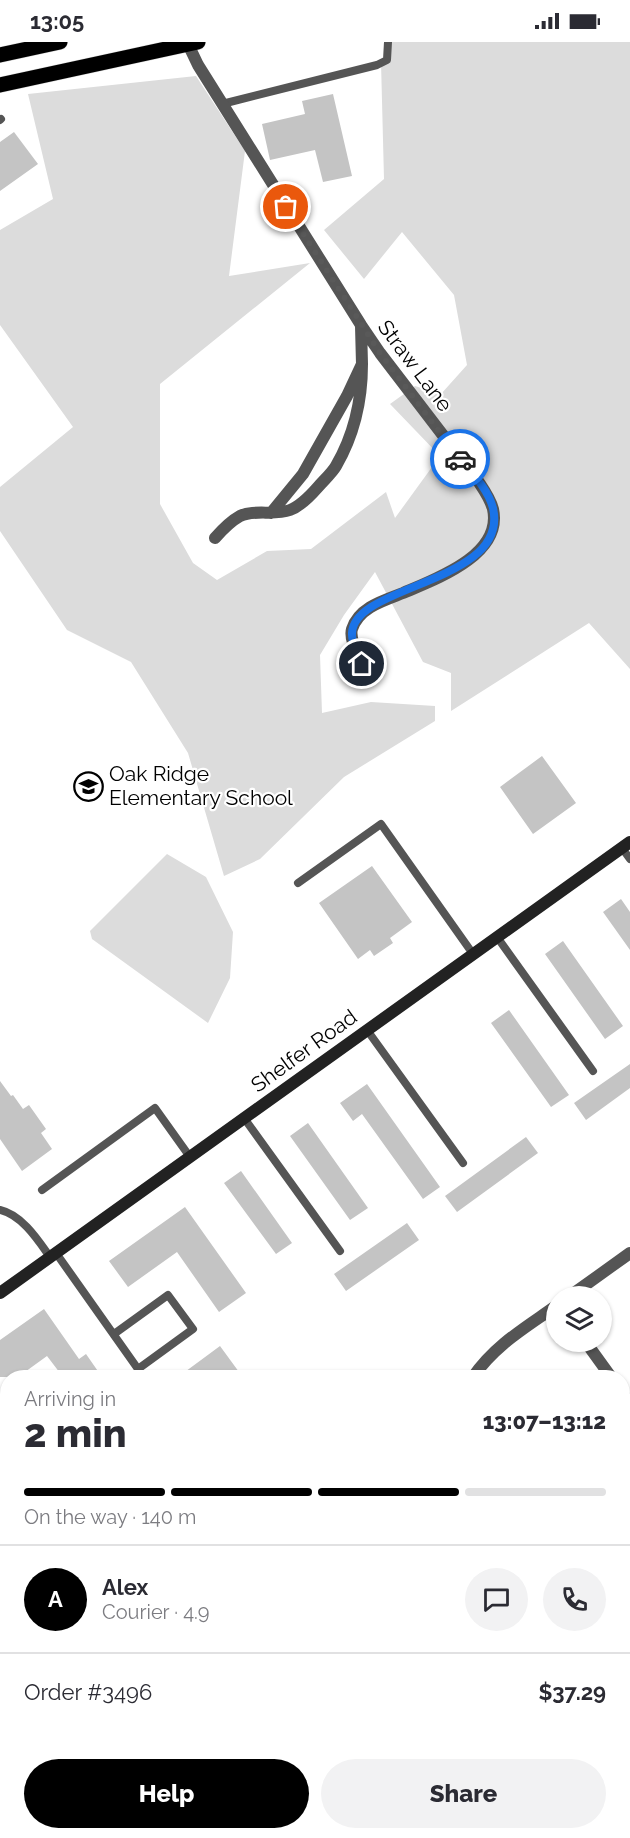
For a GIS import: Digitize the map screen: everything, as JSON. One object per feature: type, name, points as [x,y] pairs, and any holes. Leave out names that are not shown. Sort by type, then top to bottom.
[{"type":"main road","points":[[0,55],[60,42]]},
{"type":"main road","points":[[0,85],[191,43]]},
{"type":"street","name":"Straw Lane","points":[[191,43],[198,65],[361,325],[478,481],[488,496],[492,508],[494,520],[492,532],[477,554],[433,580],[377,603],[365,611],[352,631],[362,664]]},
{"type":"street","points":[[215,538],[239,516],[287,512],[295,508],[312,494],[335,467],[348,442],[358,410],[362,388],[361,325]]},
{"type":"street","points":[[271,513],[303,474],[347,396],[362,364]]},
{"type":"street","name":"Shelfer Road","points":[[0,1293],[626,845]]},
{"type":"street","points":[[584,1286],[630,1253]]},
{"type":"street","points":[[477,1370],[497,1348],[546,1313]]},
{"type":"street","points":[[593,1352],[606,1370]]},
{"type":"lane","points":[[222,104],[376,65],[387,60],[388,42]]},
{"type":"lane","points":[[298,883],[381,824],[474,954]]},
{"type":"lane","points":[[626,845],[630,859]]},
{"type":"lane","points":[[497,937],[593,1071]]},
{"type":"lane","points":[[367,1030],[463,1163]]},
{"type":"lane","points":[[42,1190],[154,1108],[190,1157]]},
{"type":"lane","points":[[244,1118],[340,1251]]},
{"type":"lane","points":[[0,1210],[17,1218],[53,1255],[138,1369],[193,1329],[168,1295],[114,1334]]},
{"type":"shaded area","points":[[392,42],[630,42],[630,669],[589,623],[451,711],[451,673],[423,662],[375,572],[344,615],[320,655],[322,713],[371,702],[435,706],[435,721],[344,777],[260,859],[224,876],[188,753],[131,662],[67,630],[0,531],[0,487],[73,427],[0,325],[0,230],[53,199],[28,94],[196,76],[245,151],[229,276],[310,263],[160,384],[160,504],[193,563],[217,580],[267,551],[311,549],[386,492],[395,518],[440,456],[390,404],[415,386],[441,394],[467,365],[454,295],[402,232],[364,279],[324,230],[384,179],[381,62]]},
{"type":"shaded area","points":[[167,854],[206,877],[233,932],[230,978],[208,1023],[92,939],[90,931]]},
{"type":"building","points":[[333,94],[352,176],[323,182],[315,150],[270,160],[262,124],[305,114],[302,101]]},
{"type":"building","points":[[14,132],[38,164],[0,191],[0,142]]},
{"type":"building","points":[[542,756],[576,803],[533,834],[500,787]]},
{"type":"building","points":[[372,866],[412,922],[390,938],[393,943],[374,956],[370,950],[358,959],[319,903]]},
{"type":"building","points":[[621,899],[630,912],[630,950],[603,912]]},
{"type":"building","points":[[563,941],[623,1026],[605,1039],[545,954]]},
{"type":"building","points":[[509,1010],[569,1095],[551,1107],[491,1023]]},
{"type":"building","points":[[630,1064],[630,1088],[586,1120],[574,1103]]},
{"type":"building","points":[[0,1081],[23,1109],[29,1105],[46,1129],[41,1133],[52,1149],[22,1171],[0,1139]]},
{"type":"building","points":[[367,1084],[440,1187],[423,1199],[362,1114],[353,1121],[340,1103]]},
{"type":"building","points":[[308,1123],[368,1208],[350,1220],[290,1136]]},
{"type":"building","points":[[526,1137],[538,1153],[457,1212],[445,1196]]},
{"type":"building","points":[[241,1171],[292,1243],[276,1254],[224,1183]]},
{"type":"building","points":[[185,1207],[246,1293],[219,1312],[177,1252],[128,1287],[109,1261]]},
{"type":"building","points":[[407,1223],[419,1240],[346,1291],[334,1274]]},
{"type":"building","points":[[44,1309],[79,1359],[86,1354],[97,1370],[58,1370],[47,1356],[28,1370],[0,1370],[0,1340]]},
{"type":"building","points":[[220,1346],[238,1370],[187,1370]]},
{"type":"way so far","points":[[286,207],[380,353],[460,459]]},
{"type":"place","name":"Oak Ridge Elementary School","points":[[88,786]]},
{"type":"route","points":[[362,664],[352,631],[365,611],[377,603],[433,580],[459,566],[477,554],[486,544],[492,532],[494,520],[488,496],[460,459]]}]
